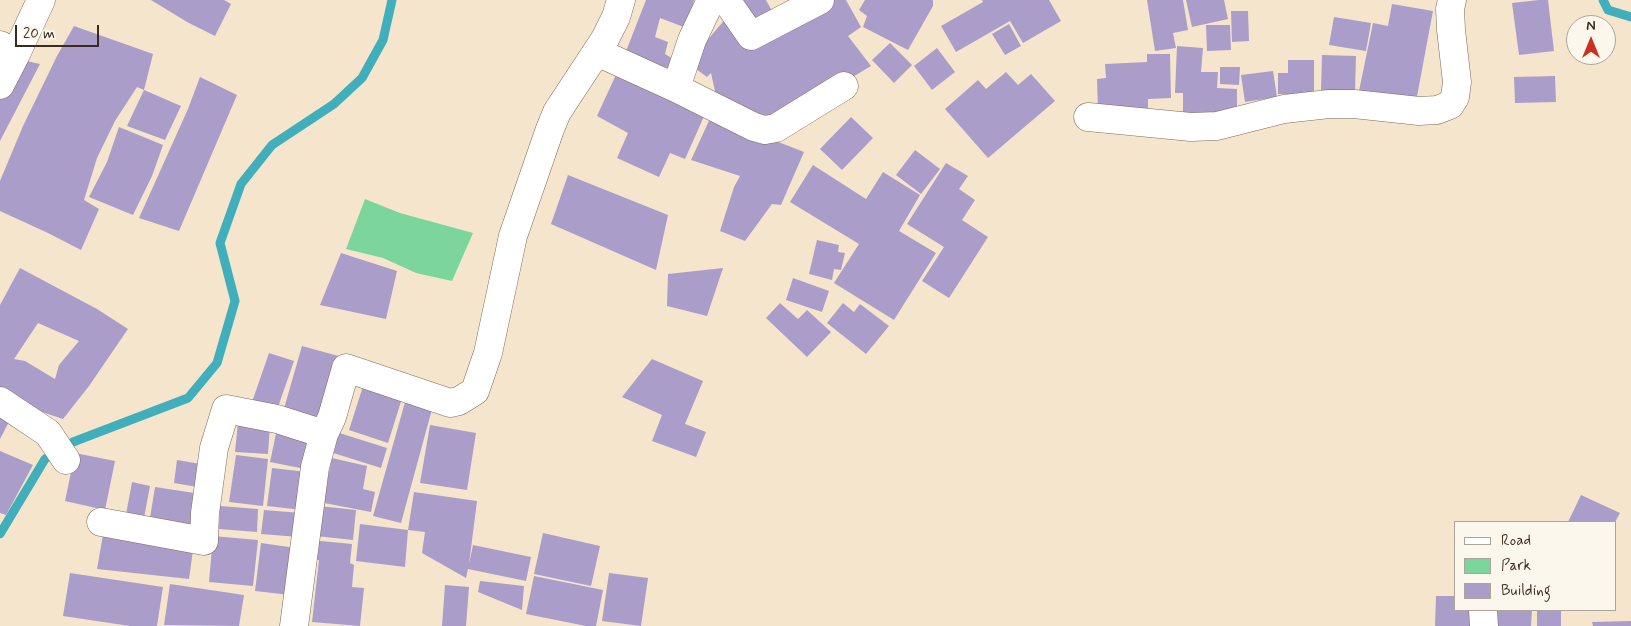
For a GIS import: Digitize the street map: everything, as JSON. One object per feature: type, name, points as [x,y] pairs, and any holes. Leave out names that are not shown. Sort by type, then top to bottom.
[{"type":"street","points":[[0,85],[8,50],[41,0]]},
{"type":"street","points":[[294,626],[315,467],[346,368],[450,403],[459,401],[474,391],[488,354],[513,236],[550,129],[557,112],[605,39],[616,17],[621,0]]},
{"type":"street","points":[[676,88],[692,40],[711,0]]},
{"type":"street","points":[[726,0],[751,36],[820,0]]},
{"type":"street","points":[[1088,117],[1191,126],[1217,126],[1284,108],[1330,104],[1354,104],[1419,111],[1437,110],[1450,105],[1455,96],[1457,82],[1450,9],[1452,0]]},
{"type":"street","points":[[596,52],[676,88],[754,128],[765,130],[776,128],[844,86]]},
{"type":"street","points":[[0,401],[48,433],[66,460]]},
{"type":"street","points":[[101,522],[204,541],[205,513],[214,448],[226,409],[277,419],[324,434]]},
{"type":"street","points":[[1483,611],[1484,626]]},
{"type":"green space","points":[[365,199],[400,213],[473,233],[452,281],[416,273],[383,258],[346,249]]},
{"type":"building","points":[[151,0],[224,0],[231,4],[215,36],[187,22]]},
{"type":"building","points":[[646,0],[694,0],[689,29],[660,18],[655,37],[668,42],[665,54],[680,63],[672,79],[623,59]]},
{"type":"building","points":[[735,0],[766,0],[772,11],[749,24]]},
{"type":"building","points":[[828,0],[846,0],[861,27],[848,36],[871,66],[776,123],[717,100],[711,73],[707,77],[688,63],[727,17],[747,48]]},
{"type":"building","points":[[865,0],[933,0],[933,6],[908,50],[863,27],[867,16],[859,10]]},
{"type":"building","points":[[982,0],[1049,0],[1061,21],[1023,43],[1010,21],[956,52],[941,26],[983,2]]},
{"type":"building","points":[[1147,0],[1183,0],[1188,30],[1173,33],[1176,48],[1155,51]]},
{"type":"building","points":[[1186,0],[1224,0],[1228,19],[1192,27]]},
{"type":"building","points":[[1548,0],[1554,51],[1519,55],[1512,3]]},
{"type":"building","points":[[1392,4],[1433,11],[1415,107],[1358,96],[1373,23],[1388,26]]},
{"type":"building","points":[[1231,11],[1248,11],[1249,41],[1232,42]]},
{"type":"building","points":[[1334,17],[1371,23],[1366,51],[1329,45]]},
{"type":"building","points":[[1009,24],[1021,46],[1005,55],[992,34]]},
{"type":"building","points":[[1206,25],[1230,25],[1231,50],[1207,51]]},
{"type":"building","points":[[74,26],[153,54],[144,90],[137,87],[115,121],[97,158],[84,200],[99,209],[81,250],[0,211],[0,181],[23,126],[57,56]]},
{"type":"building","points":[[890,43],[912,65],[894,83],[872,60]]},
{"type":"building","points":[[1177,46],[1203,48],[1201,72],[1218,72],[1217,88],[1237,89],[1237,119],[1183,115],[1183,93],[1175,93]]},
{"type":"building","points":[[937,48],[955,72],[932,90],[914,66]]},
{"type":"building","points":[[1147,54],[1170,54],[1171,98],[1148,99],[1148,110],[1098,112],[1097,79],[1106,78],[1105,64],[1147,62]]},
{"type":"building","points":[[1322,55],[1356,56],[1355,92],[1321,91]]},
{"type":"building","points":[[18,59],[40,64],[0,141],[0,95]]},
{"type":"building","points":[[1288,60],[1314,60],[1314,94],[1278,94],[1278,73],[1288,73]]},
{"type":"building","points":[[620,66],[706,112],[685,159],[670,153],[659,177],[617,158],[628,133],[597,116]]},
{"type":"building","points":[[1220,67],[1240,67],[1239,85],[1220,84]]},
{"type":"building","points":[[1273,71],[1277,97],[1245,102],[1241,75]]},
{"type":"building","points":[[1006,72],[1018,85],[1031,74],[1055,101],[988,158],[945,109],[978,80],[986,89]]},
{"type":"building","points":[[1555,76],[1556,102],[1515,103],[1514,77]]},
{"type":"building","points":[[200,77],[237,95],[179,231],[139,218],[188,109]]},
{"type":"building","points":[[144,90],[181,106],[165,140],[127,126]]},
{"type":"building","points":[[713,112],[758,134],[804,152],[781,205],[772,204],[745,241],[720,231],[734,187],[740,176],[691,160]]},
{"type":"building","points":[[851,117],[873,138],[842,170],[820,149]]},
{"type":"building","points":[[119,127],[163,145],[152,176],[133,215],[89,197],[107,162]]},
{"type":"building","points":[[915,150],[940,169],[921,194],[896,175]]},
{"type":"building","points":[[946,163],[968,176],[959,189],[975,200],[962,220],[988,237],[949,298],[922,281],[944,247],[907,224]]},
{"type":"building","points":[[813,165],[866,199],[883,172],[920,195],[899,231],[936,253],[894,320],[834,283],[859,244],[790,202]]},
{"type":"building","points":[[568,175],[668,215],[656,270],[551,224]]},
{"type":"building","points":[[817,240],[839,245],[838,252],[845,253],[841,270],[834,269],[832,280],[809,274]]},
{"type":"building","points":[[341,253],[397,271],[386,319],[320,305]]},
{"type":"building","points":[[20,268],[97,309],[128,329],[89,386],[63,419],[30,408],[0,389],[0,305]],"holes":[[[38,323],[79,341],[59,365],[55,379],[25,361],[14,359]]]},
{"type":"building","points":[[723,268],[707,316],[667,306],[668,274]]},
{"type":"building","points":[[793,278],[829,291],[822,312],[786,300]]},
{"type":"building","points":[[780,303],[798,319],[807,310],[831,332],[807,357],[766,318]]},
{"type":"building","points":[[843,303],[854,312],[860,304],[889,326],[866,354],[827,323]]},
{"type":"building","points":[[302,346],[342,357],[323,423],[283,412]]},
{"type":"building","points":[[269,353],[294,361],[277,410],[252,402]]},
{"type":"building","points":[[652,359],[703,381],[685,424],[706,432],[696,457],[652,441],[662,415],[622,397]]},
{"type":"building","points":[[365,380],[404,392],[388,443],[349,430]]},
{"type":"building","points":[[407,395],[434,402],[401,523],[373,516]]},
{"type":"building","points":[[0,410],[12,416],[0,439]]},
{"type":"building","points":[[238,422],[270,425],[268,454],[235,452]]},
{"type":"building","points":[[430,425],[476,433],[467,490],[420,483]]},
{"type":"building","points":[[277,429],[317,438],[310,470],[270,462]]},
{"type":"building","points":[[333,431],[387,448],[381,468],[327,451]]},
{"type":"building","points":[[0,451],[33,465],[6,515],[0,513]]},
{"type":"building","points":[[75,453],[115,461],[105,510],[65,501]]},
{"type":"building","points":[[236,455],[268,459],[263,506],[229,502]]},
{"type":"building","points":[[332,458],[367,466],[363,489],[375,492],[371,512],[319,502],[327,482]]},
{"type":"building","points":[[177,460],[201,464],[197,487],[174,483]]},
{"type":"building","points":[[272,468],[307,472],[302,510],[267,506]]},
{"type":"building","points":[[132,482],[150,486],[143,523],[125,520]]},
{"type":"building","points":[[155,487],[201,494],[195,531],[149,524]]},
{"type":"building","points":[[414,492],[477,501],[469,564],[473,545],[531,557],[526,581],[468,569],[466,578],[422,553],[425,532],[408,530]]},
{"type":"building","points":[[1581,495],[1620,513],[1616,521],[1568,521]]},
{"type":"building","points":[[220,506],[258,509],[257,532],[219,529]]},
{"type":"building","points":[[319,506],[356,510],[353,540],[316,536]]},
{"type":"building","points":[[264,510],[301,513],[299,537],[261,534]]},
{"type":"building","points":[[360,524],[408,530],[405,567],[356,561]]},
{"type":"building","points":[[104,529],[194,543],[189,579],[97,569]]},
{"type":"building","points":[[543,533],[600,546],[591,586],[534,574]]},
{"type":"building","points":[[213,536],[258,540],[253,586],[209,582]]},
{"type":"building","points":[[310,540],[352,544],[350,563],[354,565],[352,587],[364,588],[360,626],[312,622],[319,560],[309,559]]},
{"type":"building","points":[[261,543],[296,548],[290,595],[255,591]]},
{"type":"building","points":[[70,573],[163,587],[157,626],[130,626],[63,616]]},
{"type":"building","points":[[609,573],[648,578],[641,626],[602,621]]},
{"type":"building","points":[[534,576],[603,590],[596,626],[586,626],[526,614]]},
{"type":"building","points":[[480,581],[524,586],[522,610],[478,592]]},
{"type":"building","points":[[170,584],[244,595],[239,626],[164,625]]},
{"type":"building","points":[[445,585],[469,587],[466,626],[442,626]]},
{"type":"building","points":[[1436,596],[1454,596],[1454,611],[1476,611],[1476,626],[1435,626]]},
{"type":"building","points":[[1494,611],[1532,611],[1531,626],[1494,626]]},
{"type":"building","points":[[1537,611],[1561,611],[1561,626],[1537,626]]},
{"type":"building","points":[[1631,621],[1631,626],[1593,626],[1592,622]]},
{"type":"waterway","points":[[0,534],[45,459],[73,442],[188,398],[217,363],[235,301],[220,243],[241,184],[272,145],[334,104],[362,78],[383,40],[392,0]]},
{"type":"waterway","points":[[1603,0],[1608,10],[1631,17]]}]
